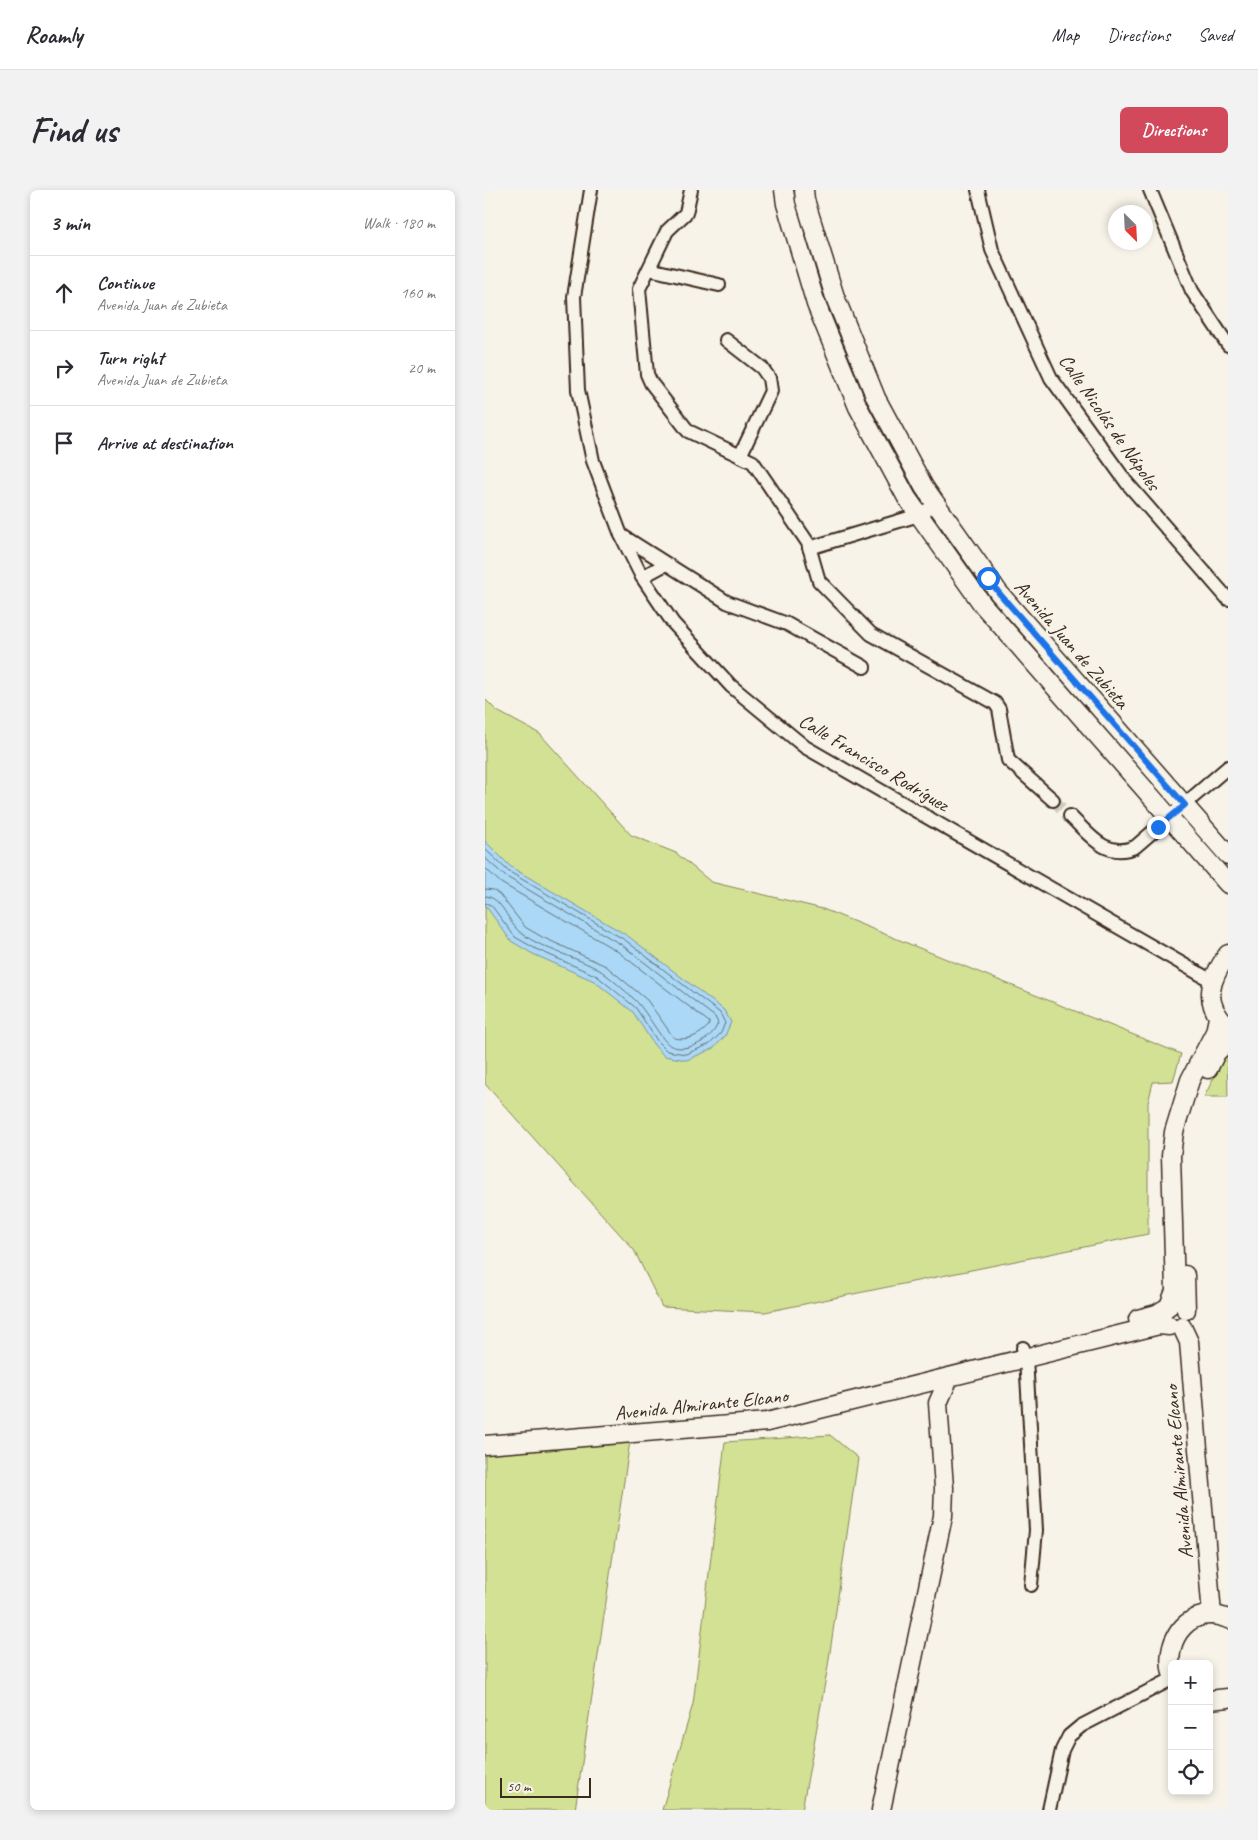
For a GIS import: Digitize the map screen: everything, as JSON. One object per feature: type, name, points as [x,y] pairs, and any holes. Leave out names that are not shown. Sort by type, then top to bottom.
[{"type":"street","name":"Calle Francisco Rodríguez","points":[[591,190],[574,297],[578,390],[593,461],[621,535],[642,577],[673,623],[731,686],[805,747],[1212,981]]},
{"type":"street","points":[[691,190],[686,213],[667,231],[639,289],[647,374],[651,382],[688,431],[753,462],[807,543],[819,581],[871,634],[995,703],[999,709],[1008,760],[1053,800]]},
{"type":"street","name":"Avenida Juan de Zubieta","points":[[784,190],[786,204],[816,304],[858,407],[907,498],[983,605],[1228,884]]},
{"type":"street","name":"Avenida Juan de Zubieta","points":[[804,190],[805,200],[835,297],[847,328],[876,398],[924,487],[999,593],[1228,855]]},
{"type":"street","name":"Calle Nicolás de Nápoles","points":[[978,190],[992,250],[1051,378],[1127,483],[1228,599]]},
{"type":"street","points":[[1150,190],[1193,290],[1228,345]]},
{"type":"street","points":[[649,269],[719,285]]},
{"type":"street","points":[[829,335],[847,328]]},
{"type":"street","points":[[725,340],[762,368],[769,378],[771,391],[740,456]]},
{"type":"street","points":[[809,548],[919,515],[936,504]]},
{"type":"street","points":[[621,535],[727,602],[787,624],[864,667]]},
{"type":"street","points":[[642,577],[666,564]]},
{"type":"street","points":[[1070,816],[1103,848],[1113,851],[1125,851],[1135,847],[1228,767]]},
{"type":"street","points":[[1228,954],[1212,981],[1211,1000],[1223,1023],[1215,1032],[1190,1080],[1174,1132],[1171,1156],[1175,1291],[1171,1317],[1188,1319],[1186,1310],[1182,1156],[1184,1134],[1200,1084],[1216,1053],[1228,1041]]},
{"type":"street","name":"Avenida Almirante Elcano","points":[[485,1445],[767,1422],[1025,1353],[1157,1314],[1171,1317],[1189,1342],[1220,1617]]},
{"type":"street","points":[[1025,1353],[1036,1530],[1031,1585]]},
{"type":"street","points":[[881,1810],[943,1516],[944,1488],[938,1403],[947,1373]]},
{"type":"street","name":"Avenida Almirante Elcano","points":[[485,1434],[766,1412],[947,1373]]},
{"type":"street","points":[[1169,1660],[1171,1644],[1177,1633],[1187,1623],[1199,1618],[1220,1617]]},
{"type":"street","points":[[1049,1810],[1062,1750],[1069,1736],[1081,1726],[1168,1682]]},
{"type":"street","points":[[1213,1700],[1228,1698]]},
{"type":"green space","points":[[485,699],[497,711],[540,734],[631,835],[676,853],[711,882],[823,909],[1181,1054],[1173,1081],[1153,1082],[1148,1103],[1148,1234],[765,1312],[662,1307],[634,1250],[485,1084]]},
{"type":"green space","points":[[1227,1052],[1228,1097],[1204,1097]]},
{"type":"green space","points":[[631,1434],[575,1810],[485,1810],[485,1446]]},
{"type":"green space","points":[[830,1435],[858,1458],[828,1666],[802,1810],[662,1810],[693,1704],[725,1442]]},
{"type":"water","points":[[485,841],[511,867],[628,936],[724,1010],[731,1022],[725,1036],[714,1048],[687,1060],[664,1056],[654,1045],[633,1012],[594,981],[533,954],[511,941],[485,905]]},
{"type":"tunnel","points":[[1053,800],[1070,816]]},
{"type":"route","points":[[988,578],[999,593],[1185,805],[1158,827]]}]
